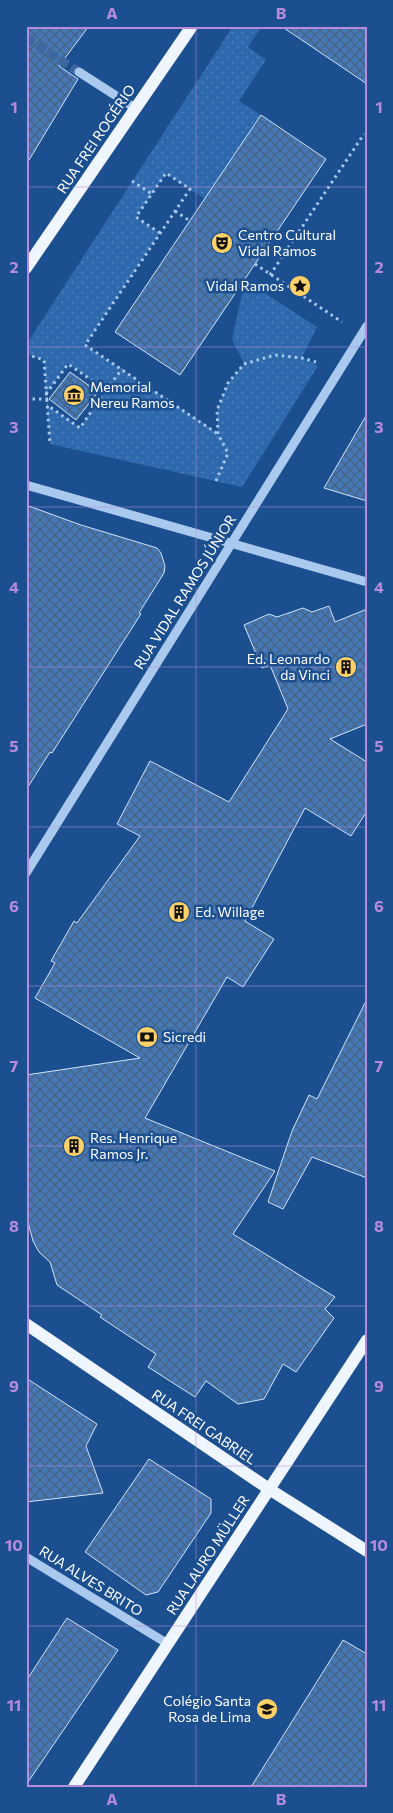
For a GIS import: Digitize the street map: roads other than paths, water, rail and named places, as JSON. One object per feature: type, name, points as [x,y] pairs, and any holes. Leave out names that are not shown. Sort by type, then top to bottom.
[{"type":"main road","name":"RUA FREI ROGÉRIO","points":[[26,268],[192,26]]},
{"type":"main road","name":"RUA FREI GABRIEL","points":[[26,1324],[269,1489],[367,1550]]},
{"type":"main road","name":"RUA LAURO MÜLLER","points":[[74,1787],[367,1340]]},
{"type":"street","points":[[79,72],[135,108]]},
{"type":"street","name":"RUA VIDAL RAMOS JÚNIOR","points":[[26,873],[367,326]]},
{"type":"street","points":[[26,485],[367,582]]},
{"type":"street","name":"RUA ALVES BRITO","points":[[26,1557],[168,1644]]},
{"type":"tunnel","points":[[26,38],[79,72]]},
{"type":"place","name":"Centro Cultural Vidal Ramos","points":[[222,243]]},
{"type":"place","name":"Vidal Ramos","points":[[300,286]]},
{"type":"place","name":"Memorial Nereu Ramos","points":[[74,395]]},
{"type":"place","name":"Ed. Leonardo da Vinci","points":[[346,667]]},
{"type":"place","name":"Ed. Willage","points":[[179,912]]},
{"type":"place","name":"Sicredi","points":[[147,1037]]},
{"type":"place","name":"Res. Henrique Ramos Jr.","points":[[74,1146]]},
{"type":"place","name":"Colégio Santa Rosa de Lima","points":[[267,1709]]}]
